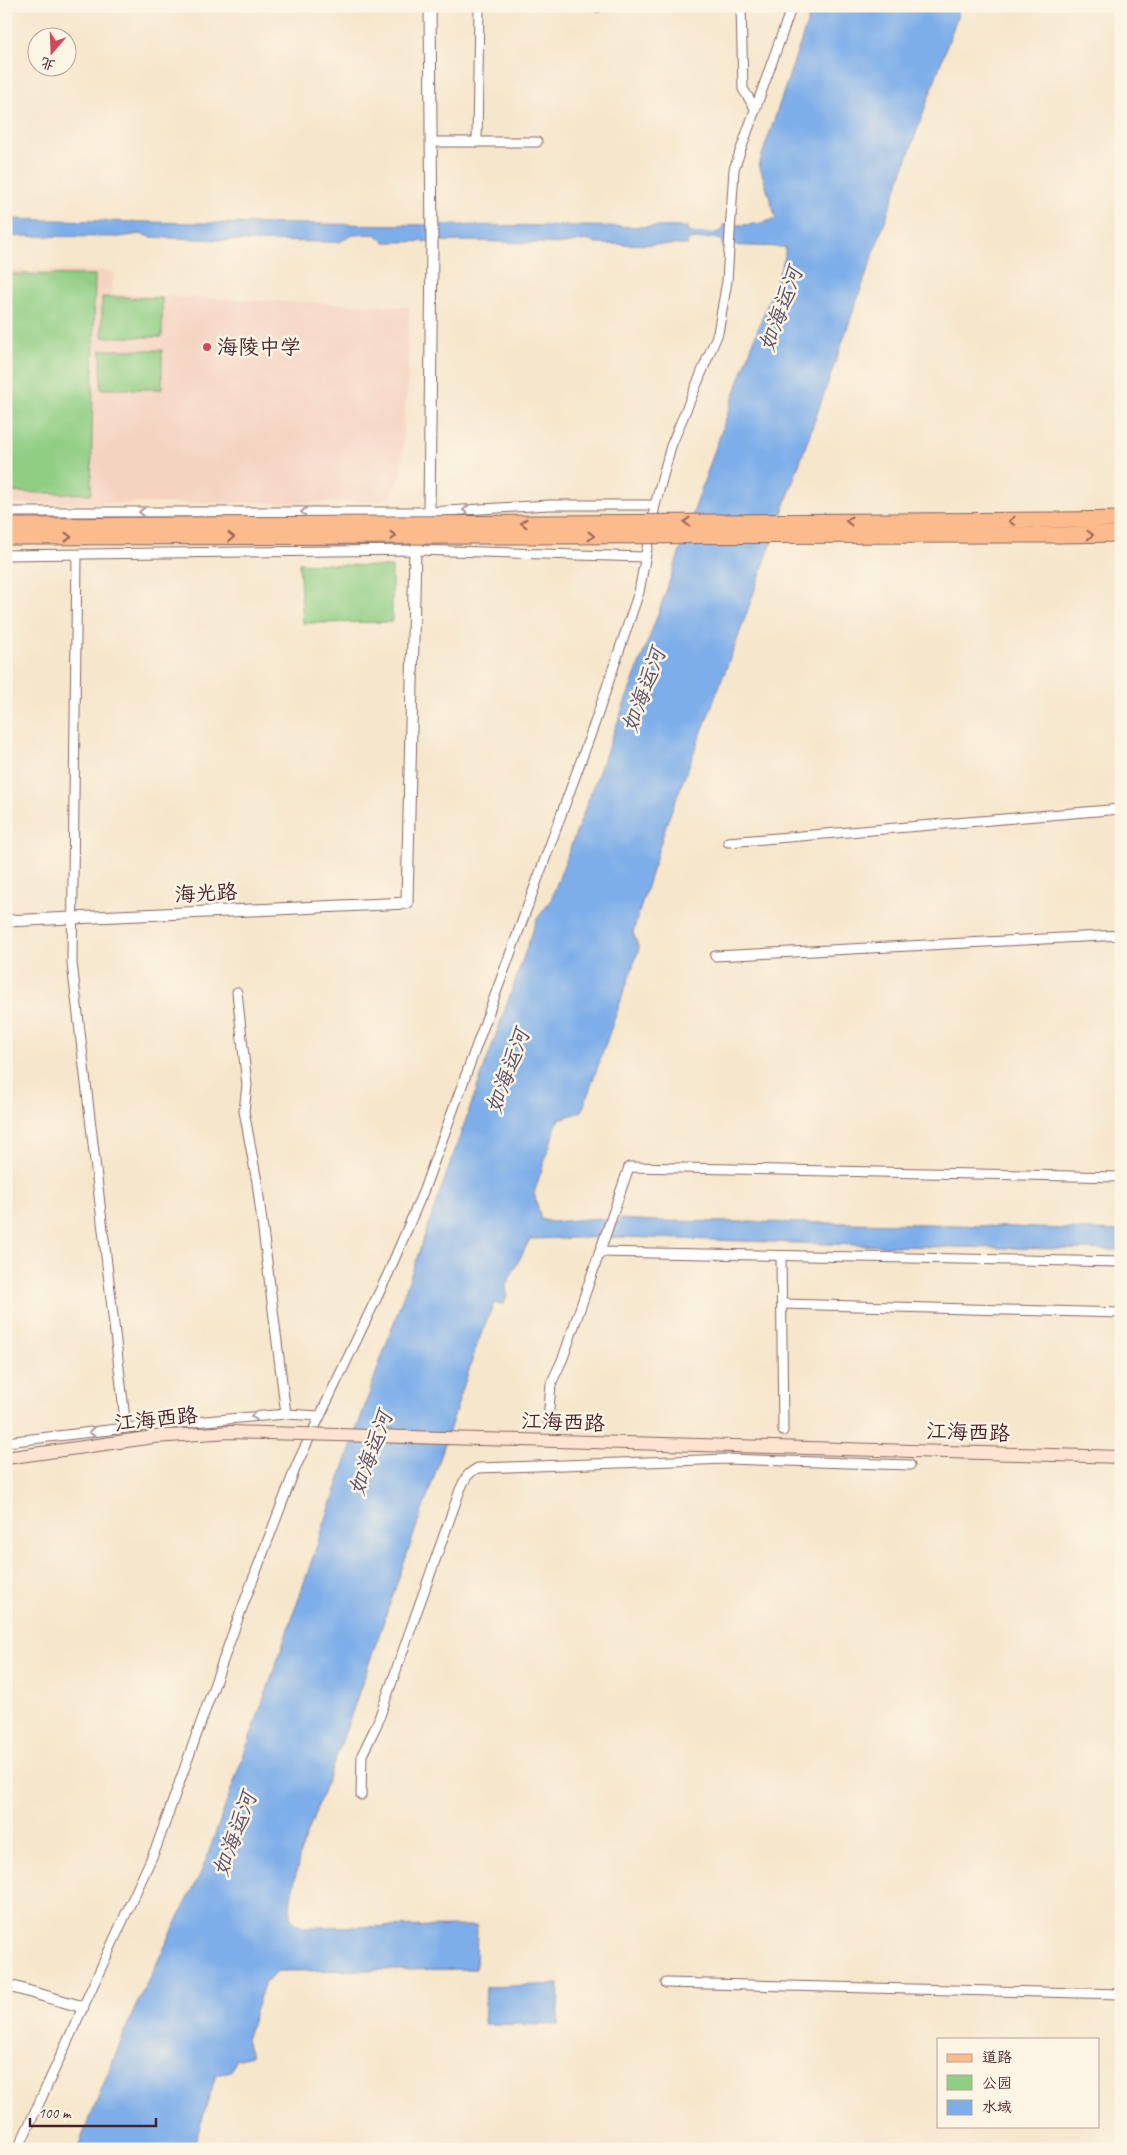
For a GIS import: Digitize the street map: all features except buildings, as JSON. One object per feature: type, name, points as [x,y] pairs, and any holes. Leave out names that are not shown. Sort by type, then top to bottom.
[{"type":"main road","points":[[1060,528],[1121,519]]},
{"type":"main road","points":[[13,531],[1060,528],[1121,534]]},
{"type":"main road","name":"江海西路","points":[[6,1458],[154,1437],[230,1432],[1121,1457]]},
{"type":"street","points":[[415,550],[429,512],[432,248],[430,6]]},
{"type":"street","points":[[477,142],[478,6]]},
{"type":"street","points":[[741,6],[743,90],[755,108]]},
{"type":"street","points":[[18,2149],[156,1848],[297,1464],[388,1274],[423,1192],[594,725],[639,592],[655,506],[671,446],[718,333],[727,281],[734,169],[792,6]]},
{"type":"street","points":[[432,142],[537,142]]},
{"type":"street","points":[[6,512],[429,512],[549,505],[655,506]]},
{"type":"street","points":[[6,555],[415,550],[645,557]]},
{"type":"street","name":"海光路","points":[[6,921],[407,903],[415,550]]},
{"type":"street","points":[[77,555],[72,963],[126,1428]]},
{"type":"street","points":[[728,842],[1121,809]]},
{"type":"street","points":[[715,956],[1121,935]]},
{"type":"street","points":[[237,992],[247,1085],[244,1111],[257,1182],[286,1414]]},
{"type":"street","points":[[548,1421],[551,1384],[563,1358],[629,1167],[1121,1177]]},
{"type":"street","points":[[599,1252],[1121,1262]]},
{"type":"street","points":[[781,1256],[783,1431]]},
{"type":"street","points":[[782,1304],[1121,1313]]},
{"type":"street","points":[[6,1442],[126,1428],[286,1414],[320,1416]]},
{"type":"street","points":[[361,1795],[362,1755],[377,1724],[460,1490],[471,1471],[478,1468],[728,1460],[910,1465]]},
{"type":"street","points":[[666,1983],[1121,1994]]},
{"type":"street","points":[[6,1984],[83,2007]]},
{"type":"shaded area","name":"海陵中学","points":[[6,270],[113,271],[112,294],[409,307],[407,388],[400,478],[391,496],[377,502],[6,504]]},
{"type":"green space","points":[[6,274],[95,275],[91,494],[6,492]]},
{"type":"green space","points":[[102,297],[162,298],[162,337],[102,337]]},
{"type":"green space","points":[[101,350],[162,350],[162,389],[101,389]]},
{"type":"green space","points":[[299,563],[392,567],[392,622],[303,623]]},
{"type":"water","name":"如海运河","points":[[813,6],[961,6],[736,643],[666,825],[633,932],[639,949],[582,1111],[558,1120],[534,1193],[541,1219],[551,1222],[600,1218],[618,1222],[620,1219],[929,1224],[1121,1231],[1121,1250],[887,1246],[623,1237],[530,1239],[506,1285],[507,1295],[504,1304],[494,1303],[478,1342],[434,1477],[342,1741],[300,1854],[291,1898],[290,1917],[303,1927],[477,1926],[476,1969],[277,1971],[268,1981],[265,1981],[246,2040],[251,2056],[235,2060],[231,2071],[216,2075],[193,2149],[77,2149],[133,2012],[203,1868],[537,919],[550,902],[657,617],[740,378],[785,257],[785,247],[722,245],[722,240],[713,238],[687,240],[687,245],[598,244],[587,240],[565,244],[468,241],[385,242],[375,234],[353,235],[339,242],[241,241],[151,237],[140,234],[120,237],[6,236],[6,219],[194,223],[687,227],[687,232],[696,234],[722,231],[723,225],[750,225],[763,222],[776,218],[759,164]]},
{"type":"water","points":[[559,1984],[558,2025],[484,2024],[486,1987]]},
{"type":"waterway","points":[[691,234],[716,234]]},
{"type":"place","name":"海陵中学","points":[[207,347]]}]
